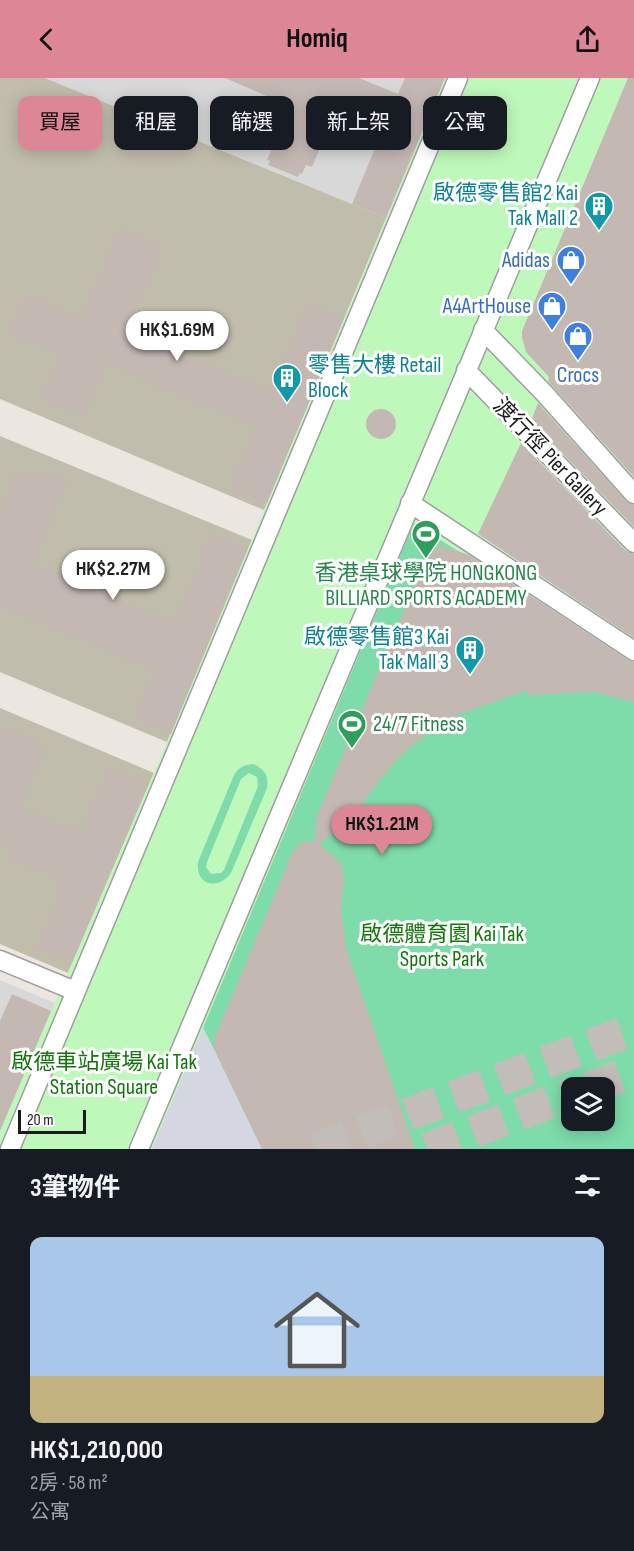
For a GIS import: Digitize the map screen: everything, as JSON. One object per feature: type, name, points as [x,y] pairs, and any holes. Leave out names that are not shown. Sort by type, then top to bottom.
[{"type":"street","points":[[10,1149],[458,78]]},
{"type":"street","points":[[139,1149],[590,78]]},
{"type":"street","points":[[483,330],[545,394],[634,494]]},
{"type":"street","name":"渡行徑 Pier Gallery","points":[[466,370],[634,543]]},
{"type":"street","points":[[410,503],[634,651]]},
{"type":"street","points":[[0,960],[75,991]]},
{"type":"shaded area","points":[[0,78],[45,78],[89,96],[18,96],[18,150],[102,150],[102,101],[114,106],[114,150],[198,150],[198,141],[210,146],[210,150],[220,150],[386,218],[264,510],[0,399]]},
{"type":"shaded area","points":[[45,78],[445,78],[437,96],[423,96],[423,130],[386,218],[220,150],[294,150],[294,96],[210,96],[210,146],[198,141],[198,96],[114,96],[114,106],[102,101],[102,96],[89,96]]},
{"type":"shaded area","points":[[0,436],[252,540],[167,742],[0,672]]},
{"type":"shaded area","points":[[0,708],[154,773],[68,973],[0,944]]},
{"type":"shaded area","points":[[0,980],[55,1003],[4,1121],[0,1124]]},
{"type":"shaded area","points":[[203,1028],[215,1051],[262,1149],[152,1149]]},
{"type":"green space","name":"啟德體育園 Kai Tak Sports Park","points":[[445,78],[634,78],[634,1149],[0,1149],[0,1124],[4,1121],[171,733],[423,131],[423,150],[507,150],[507,96],[437,96]]},
{"type":"green space","name":"啟德體育園 Kai Tak Sports Park","points":[[414,523],[601,643],[634,669],[634,1149],[262,1149],[203,1028]]},
{"type":"green space","points":[[253,764],[265,773],[267,788],[231,873],[220,882],[208,883],[200,876],[198,862],[234,775],[240,768]],"holes":[[[249,773],[257,777],[258,786],[224,870],[221,873],[211,874],[206,867],[207,862],[241,779]]]},
{"type":"building","points":[[225,78],[359,78],[398,94],[405,78],[445,78],[437,96],[423,96],[423,130],[386,218],[352,204],[374,150],[411,150],[411,96],[306,96],[306,150],[319,150],[312,167],[306,165],[298,177],[268,165],[270,161],[267,160],[271,151],[269,150],[294,150],[294,96],[267,96]]},
{"type":"building","name":"啟德零售館2 Kai Tak Mall 2","points":[[628,78],[634,78],[634,477],[548,381],[549,377],[526,352],[522,337],[522,331]]},
{"type":"building","points":[[120,229],[163,247],[128,330],[271,390],[308,302],[344,318],[267,503],[230,488],[256,427],[106,364],[84,416],[42,398],[60,354],[9,333],[26,294],[82,317]]},
{"type":"building","points":[[538,403],[626,501],[634,505],[634,527],[531,421]]},
{"type":"building","points":[[381,409],[387,410],[395,418],[395,430],[387,438],[381,439],[375,438],[367,430],[366,424],[367,418],[375,410]]},
{"type":"building","points":[[521,443],[626,551],[634,554],[634,638],[478,534]]},
{"type":"building","points":[[43,471],[67,481],[33,563],[175,622],[212,533],[248,548],[171,734],[135,718],[155,670],[0,607],[0,510],[16,473],[31,479],[33,475],[40,477]]},
{"type":"building","points":[[438,547],[447,547],[469,555],[634,662],[634,702],[594,692],[529,695],[527,690],[460,714],[434,728],[400,756],[352,818],[319,844],[341,863],[344,880],[341,909],[346,948],[415,1149],[262,1149],[215,1051],[214,1039],[292,853],[301,842],[315,841],[316,818],[427,556]]},
{"type":"building","points":[[9,728],[33,739],[32,741],[38,743],[36,747],[45,751],[21,807],[81,832],[109,767],[149,783],[72,963],[37,949],[59,896],[54,894],[61,880],[7,857],[11,848],[0,844],[0,729],[7,732]]},
{"type":"building","points":[[12,994],[51,1011],[0,1131],[0,1021]]},
{"type":"tunnel","points":[[316,1149],[634,1029]]},
{"type":"tunnel","points":[[615,1078],[634,1071]]},
{"type":"tunnel","points":[[427,1149],[561,1098]]},
{"type":"place","name":"啟德零售館2 Kai Tak Mall 2","points":[[599,232]]},
{"type":"place","name":"Adidas","points":[[571,286]]},
{"type":"place","name":"A4ArtHouse","points":[[552,332]]},
{"type":"place","name":"Crocs","points":[[578,362]]},
{"type":"place","name":"零售大樓 Retail Block","points":[[287,404]]},
{"type":"place","name":"香港桌球學院 HONGKONG BILLIARD SPORTS ACADEMY","points":[[426,560]]},
{"type":"place","name":"啟德零售館3 Kai Tak Mall 3","points":[[470,676]]},
{"type":"place","name":"24/7 Fitness","points":[[352,750]]},
{"type":"park label","name":"啟德車站廣場 Kai Tak Station Square","points":[[104,1074]]}]
